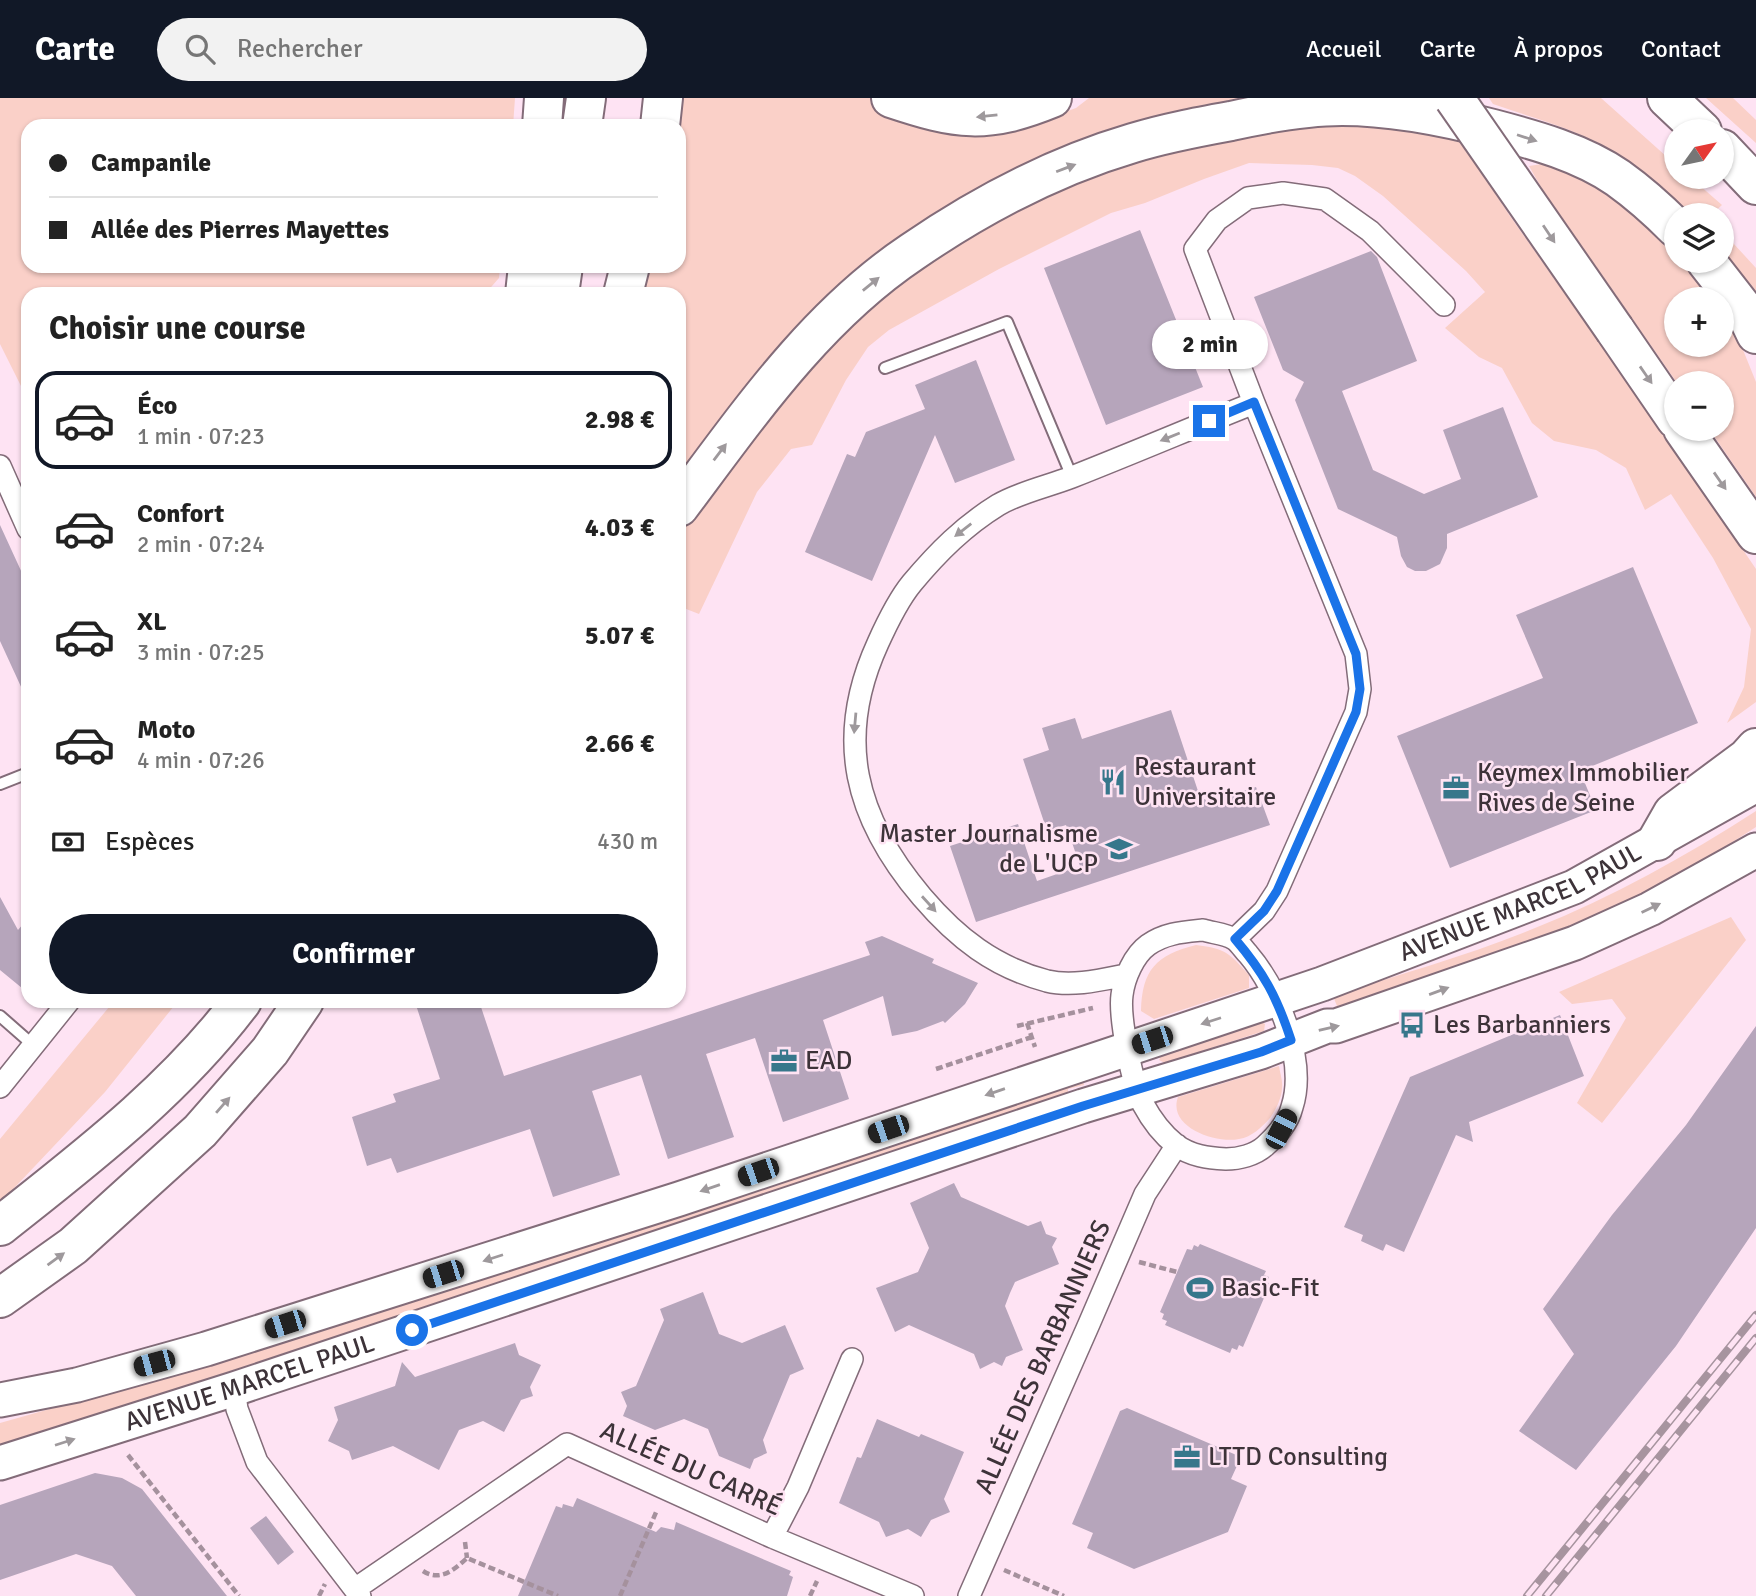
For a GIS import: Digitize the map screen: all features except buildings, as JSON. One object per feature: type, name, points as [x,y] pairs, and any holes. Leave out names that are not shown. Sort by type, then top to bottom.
[{"type":"highway","points":[[542,119],[544,98]]},
{"type":"highway","points":[[583,119],[586,98]]},
{"type":"highway","points":[[661,119],[663,98]]},
{"type":"highway","points":[[891,98],[937,113],[980,118],[1019,111],[1052,98]]},
{"type":"highway","points":[[1454,98],[1664,401]]},
{"type":"highway","points":[[1667,98],[1689,119]]},
{"type":"highway","points":[[686,498],[762,395],[807,343],[873,282],[911,252],[984,208],[1055,172],[1133,143],[1280,111],[1340,106],[1406,110],[1461,120],[1523,137],[1573,155],[1616,176],[1664,216]]},
{"type":"highway","points":[[1734,162],[1756,185]]},
{"type":"highway","points":[[1715,273],[1745,311],[1756,334]]},
{"type":"highway","points":[[1691,441],[1756,534]]},
{"type":"highway","points":[[1657,841],[1673,813],[1756,748]]},
{"type":"highway","points":[[75,1167],[212,1008]]},
{"type":"highway","points":[[0,1226],[75,1167],[162,1092],[236,1008]]},
{"type":"highway","points":[[270,1051],[299,1008]]},
{"type":"highway","points":[[0,1298],[73,1246],[200,1132],[270,1051],[313,1008]]},
{"type":"main road","name":"AVENUE MARCEL PAUL","points":[[0,1400],[76,1385],[206,1349],[680,1199],[1276,1000],[1574,887],[1756,785]]},
{"type":"main road","name":"AVENUE MARCEL PAUL","points":[[0,1462],[234,1389],[1137,1089],[1261,1052],[1327,1027],[1400,1005],[1575,943],[1650,909],[1756,850]]},
{"type":"street","points":[[1235,939],[1264,911],[1277,891],[1356,712],[1360,689],[1356,654],[1195,249],[1217,220],[1248,198],[1283,193],[1325,199],[1370,232],[1444,305]]},
{"type":"street","points":[[1126,975],[1089,982],[1049,981],[998,964],[961,938],[905,877],[885,848],[866,806],[857,770],[854,731],[858,698],[868,664],[909,586],[960,531],[1001,503],[1072,477],[1254,402]]},
{"type":"street","points":[[0,466],[5,501],[21,520]]},
{"type":"street","points":[[1203,930],[1235,939],[1257,964],[1276,1000],[1291,1040],[1296,1085],[1292,1107],[1281,1129],[1262,1149],[1237,1159],[1205,1158],[1177,1146],[1158,1127],[1142,1103],[1127,1048],[1121,998],[1126,975],[1146,946],[1173,933],[1203,930]]},
{"type":"street","points":[[0,1087],[63,1008]]},
{"type":"street","name":"ALLÉE DES BARBANNIERS","points":[[969,1596],[1144,1194],[1177,1146]]},
{"type":"street","points":[[772,1537],[798,1487],[852,1359]]},
{"type":"street","points":[[234,1389],[237,1409],[257,1462],[358,1592]]},
{"type":"street","name":"ALLÉE DU CARRÉ","points":[[358,1592],[408,1552],[567,1444],[772,1537],[913,1596]]},
{"type":"lane","points":[[885,368],[1007,322],[1072,477]]},
{"type":"lane","points":[[0,784],[21,776]]},
{"type":"lane","points":[[0,1016],[33,1045]]},
{"type":"path","points":[[1017,1026],[1093,1008]]},
{"type":"path","points":[[1027,1023],[1035,1047]]},
{"type":"path","points":[[936,1069],[1032,1037]]},
{"type":"path","points":[[1118,1254],[1177,1272]]},
{"type":"path","points":[[128,1455],[239,1596]]},
{"type":"path","points":[[620,1596],[666,1488]]},
{"type":"path","points":[[408,1552],[418,1567],[430,1576],[443,1576],[467,1558],[558,1596]]},
{"type":"path","points":[[983,1563],[1064,1596]]},
{"type":"shaded area","points":[[0,98],[515,98],[514,119],[21,119],[21,273],[499,273],[499,278],[491,287],[21,287],[21,386],[0,344]]},
{"type":"shaded area","points":[[677,98],[871,98],[901,115],[1027,126],[1076,108],[1089,98],[1276,98],[1230,103],[1145,119],[1062,152],[990,187],[686,475],[686,287],[642,287],[645,273],[686,273],[686,119],[677,119]]},
{"type":"shaded area","points":[[1489,98],[1601,98],[1664,154],[1664,189],[1704,189],[1720,203],[1677,203],[1642,173],[1597,142],[1568,129],[1493,104]]},
{"type":"shaded area","points":[[1706,98],[1733,98],[1756,120],[1756,143],[1734,123],[1734,119],[1729,119]]},
{"type":"shaded area","points":[[1450,124],[1510,216],[1664,434],[1664,441],[1669,441],[1756,569],[1756,702],[1727,723],[1744,687],[1751,629],[1713,558],[1671,494],[1645,510],[1626,468],[1596,450],[1554,441],[1532,423],[1502,368],[1479,357],[1445,328],[1485,292],[1466,271],[1383,196],[1355,176],[1338,168],[1312,165],[1249,163],[1145,203],[1111,213],[999,269],[889,330],[868,347],[846,380],[812,445],[791,449],[757,492],[699,614],[686,609],[686,522],[713,479],[846,322],[912,270],[1000,217],[1091,172],[1162,148],[1291,125]]},
{"type":"shaded area","points":[[1562,161],[1645,216],[1664,237],[1664,273],[1694,273],[1704,287],[1664,287],[1664,357],[1734,357],[1734,333],[1739,340],[1756,382],[1756,497],[1717,441],[1734,441],[1734,371],[1669,371],[1542,189],[1529,166]]},
{"type":"shaded area","points":[[1734,244],[1756,268],[1756,299],[1734,264]]},
{"type":"shaded area","points":[[1756,811],[1756,827],[1704,860],[1622,903],[1513,950],[1335,1010],[1334,1007],[1337,1006],[1333,996],[1485,947],[1593,903],[1703,844]]},
{"type":"shaded area","points":[[1731,917],[1746,940],[1602,1123],[1577,1103],[1626,1018],[1612,999],[1572,1004],[1559,992]]},
{"type":"shaded area","points":[[1196,945],[1221,950],[1232,957],[1249,975],[1249,988],[1154,1019],[1141,1011],[1144,985],[1154,966],[1171,954]]},
{"type":"shaded area","points":[[108,1008],[172,1008],[105,1092],[0,1203],[0,1139]]},
{"type":"shaded area","points":[[1260,1021],[1265,1024],[1264,1031],[1165,1063],[1159,1060],[1162,1054]]},
{"type":"shaded area","points":[[1279,1066],[1282,1085],[1278,1103],[1267,1121],[1248,1136],[1229,1140],[1207,1136],[1186,1125],[1180,1117],[1178,1097]]},
{"type":"shaded area","points":[[1082,1078],[1084,1085],[1068,1089],[1068,1095],[0,1447],[0,1423],[142,1383]]},
{"type":"railway","points":[[1527,1596],[1756,1315]]},
{"type":"railway","points":[[1546,1596],[1756,1338]]},
{"type":"place","name":"Restaurant Universitaire","points":[[1113,782]]},
{"type":"place","name":"Keymex Immobilier Rives de Seine","points":[[1456,788]]},
{"type":"place","name":"Master Journalisme de L'UCP","points":[[1119,849]]},
{"type":"place","name":"Les Barbanniers","points":[[1412,1025]]},
{"type":"place","name":"EAD","points":[[784,1061]]},
{"type":"place","name":"Basic-Fit","points":[[1200,1288]]},
{"type":"place","name":"LTTD Consulting","points":[[1187,1457]]},
{"type":"route","points":[[412,1330],[1083,1106],[1261,1052],[1291,1040],[1267,982],[1257,964],[1235,939],[1264,911],[1277,891],[1356,712],[1360,689],[1356,654],[1254,402],[1209,421]]}]
